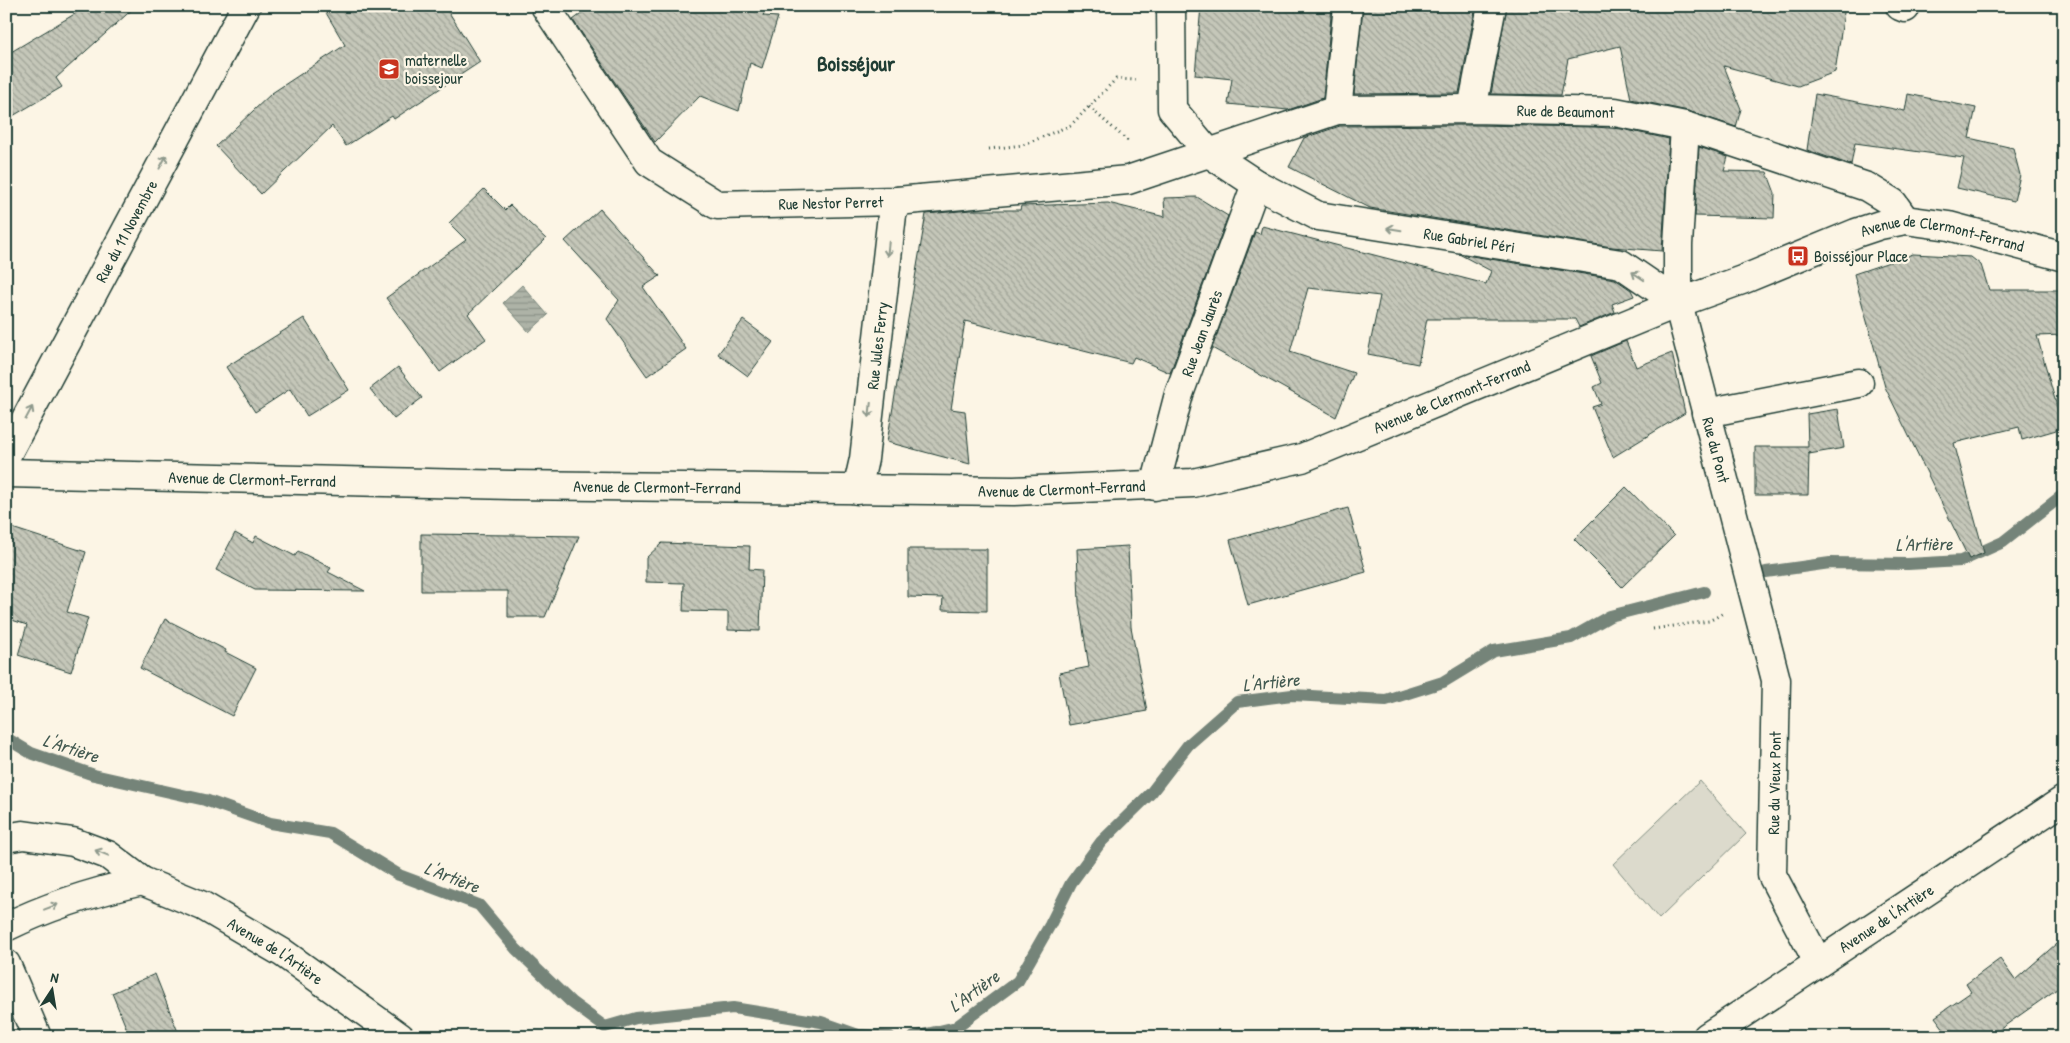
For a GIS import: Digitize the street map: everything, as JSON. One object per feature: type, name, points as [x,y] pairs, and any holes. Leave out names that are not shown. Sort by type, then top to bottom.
[{"type":"street","name":"Rue du 11 Novembre","points":[[6,456],[246,6]]},
{"type":"street","name":"Rue Nestor Perret","points":[[545,6],[649,162],[717,205],[897,201],[1128,180],[1209,153]]},
{"type":"street","name":"Rue Gabriel Péri","points":[[1171,6],[1172,109],[1209,153],[1256,184],[1318,216],[1621,264],[1678,303]]},
{"type":"street","points":[[1337,110],[1348,6]]},
{"type":"street","points":[[1472,109],[1492,6]]},
{"type":"street","name":"Rue de Beaumont","points":[[1209,153],[1337,110],[1472,109],[1615,112],[1685,126],[1867,187],[1893,203],[1905,220]]},
{"type":"street","name":"Rue du Pont","points":[[1685,126],[1678,245],[1678,303],[1754,596]]},
{"type":"street","name":"Rue Jean Jaurès","points":[[1155,486],[1180,394],[1256,184]]},
{"type":"street","name":"Rue Jules Ferry","points":[[857,490],[864,459],[892,215],[897,201]]},
{"type":"street","name":"Avenue de Clermont-Ferrand","points":[[6,473],[502,485],[857,490],[1014,491],[1193,483],[1302,458],[1678,303],[1742,280],[1856,233],[1905,220],[1949,226],[2064,257]]},
{"type":"street","points":[[1706,413],[1859,384]]},
{"type":"street","name":"Rue du Vieux Pont","points":[[1754,596],[1776,680],[1772,875],[1818,962]]},
{"type":"street","name":"Avenue de l'Artière","points":[[1707,1037],[2064,800]]},
{"type":"street","name":"Avenue de l'Artière","points":[[6,838],[23,835],[73,842],[108,855],[142,881],[203,906],[283,953],[400,1037]]},
{"type":"street","points":[[6,927],[26,917],[87,894],[142,881]]},
{"type":"street","points":[[6,964],[37,1037]]},
{"type":"path","points":[[989,150],[1023,145],[1072,125],[1116,79],[1172,83]]},
{"type":"path","points":[[1089,107],[1125,139]]},
{"type":"path","points":[[1653,629],[1709,621]]},
{"type":"shaded area","points":[[522,285],[548,315],[529,332],[503,303]]},
{"type":"shaded area","points":[[1700,781],[1746,834],[1659,919],[1613,864]]},
{"type":"building","points":[[88,6],[136,6],[56,78],[62,87],[6,120],[6,55]]},
{"type":"building","name":"maternelle boissejour","points":[[322,6],[445,6],[480,62],[394,119],[392,116],[346,146],[332,126],[261,194],[216,146],[272,93],[345,45]]},
{"type":"building","points":[[592,6],[766,6],[763,16],[778,17],[762,68],[750,63],[739,111],[700,96],[655,142],[573,20]]},
{"type":"building","points":[[1201,6],[1256,6],[1296,11],[1296,6],[1332,6],[1323,98],[1288,110],[1228,104],[1232,79],[1195,75]]},
{"type":"building","points":[[1363,6],[1476,6],[1459,93],[1354,94]]},
{"type":"building","points":[[1507,6],[1845,6],[1835,72],[1798,86],[1724,66],[1741,109],[1736,127],[1688,111],[1631,99],[1620,46],[1568,59],[1561,95],[1491,94]]},
{"type":"building","points":[[1815,94],[1905,111],[1908,94],[1976,108],[1969,138],[2013,148],[2020,175],[2014,201],[1957,188],[1964,158],[1855,143],[1851,165],[1807,150]]},
{"type":"building","points":[[1472,125],[1595,127],[1622,129],[1669,139],[1662,251],[1612,247],[1370,208],[1289,167],[1304,138],[1340,126]]},
{"type":"building","points":[[1699,147],[1728,157],[1724,171],[1767,172],[1775,193],[1774,218],[1695,216]]},
{"type":"building","points":[[484,189],[505,210],[510,205],[546,239],[468,314],[486,339],[440,372],[386,298],[466,240],[449,223]]},
{"type":"building","points":[[1197,197],[1228,216],[1170,373],[1134,357],[1131,363],[965,321],[951,409],[965,411],[970,464],[887,442],[926,214],[971,210],[1020,210],[1021,206],[1108,203],[1165,217],[1164,198]]},
{"type":"building","points":[[600,209],[660,276],[643,287],[686,349],[647,376],[607,319],[619,300],[565,241]]},
{"type":"building","points":[[1262,226],[1486,284],[1491,271],[1459,254],[1615,279],[1631,290],[1634,296],[1612,304],[1615,312],[1579,327],[1575,319],[1427,319],[1418,364],[1368,354],[1380,296],[1308,288],[1290,352],[1354,373],[1336,417],[1212,348],[1255,232],[1260,234]]},
{"type":"building","points":[[1913,254],[1971,257],[1981,265],[1989,290],[2064,290],[2064,335],[2037,336],[2063,428],[2022,440],[2019,427],[1954,443],[1984,553],[1969,559],[1885,387],[1854,274]]},
{"type":"building","points":[[304,318],[349,390],[307,416],[290,389],[255,412],[226,367]]},
{"type":"building","points":[[743,320],[773,342],[748,376],[718,354]]},
{"type":"building","points":[[1626,341],[1636,367],[1672,353],[1685,413],[1613,457],[1592,407],[1601,404],[1594,387],[1602,383],[1591,356]]},
{"type":"building","points":[[398,367],[422,398],[394,419],[370,389]]},
{"type":"building","points":[[1838,409],[1844,448],[1809,454],[1809,452],[1808,495],[1755,495],[1755,447],[1808,447],[1807,414]]},
{"type":"building","points":[[1626,487],[1674,536],[1622,587],[1574,539]]},
{"type":"building","points":[[1348,508],[1366,572],[1248,605],[1230,540]]},
{"type":"building","points":[[6,526],[86,552],[67,612],[88,618],[71,672],[18,655],[27,625],[6,618]]},
{"type":"building","points":[[235,533],[253,543],[256,536],[295,556],[298,551],[331,568],[328,572],[365,591],[255,590],[216,570]]},
{"type":"building","points":[[421,534],[579,536],[545,617],[508,617],[508,591],[421,591]]},
{"type":"building","points":[[662,543],[750,546],[749,569],[762,570],[760,631],[728,630],[728,612],[683,611],[684,583],[646,582],[646,558]]},
{"type":"building","points":[[1128,546],[1131,627],[1147,711],[1069,725],[1059,673],[1089,667],[1079,603],[1077,549]]},
{"type":"building","points":[[908,549],[987,549],[987,611],[942,610],[943,598],[908,597]]},
{"type":"building","points":[[165,619],[226,650],[225,652],[256,668],[232,716],[140,668]]},
{"type":"building","points":[[2064,937],[2064,984],[1989,1037],[1950,1037],[1935,1017],[1971,992],[1966,984],[2000,959],[2015,980]]},
{"type":"building","points":[[155,974],[180,1037],[130,1037],[112,993]]},
{"type":"waterway","name":"L'Artière","points":[[1766,572],[1830,563],[1908,564],[1961,561],[2003,542],[2064,494]]},
{"type":"waterway","name":"L'Artière","points":[[914,1037],[956,1027],[1018,981],[1050,925],[1071,883],[1101,842],[1151,793],[1188,745],[1237,702],[1292,695],[1386,700],[1443,682],[1494,651],[1571,638],[1610,616],[1704,592]]},
{"type":"waterway","name":"L'Artière","points":[[6,738],[31,753],[94,775],[205,800],[270,823],[330,833],[399,875],[479,905],[516,949],[571,1002],[605,1027]]},
{"type":"waterway","name":"L'Artière","points":[[605,1027],[636,1018],[733,1008],[821,1022],[858,1035],[890,1037]]},
{"type":"place","name":"maternelle boissejour","points":[[389,69]]},
{"type":"place","name":"Boisséjour Place","points":[[1798,256]]},
{"type":"district","name":"Boisséjour","points":[[856,63]]}]
